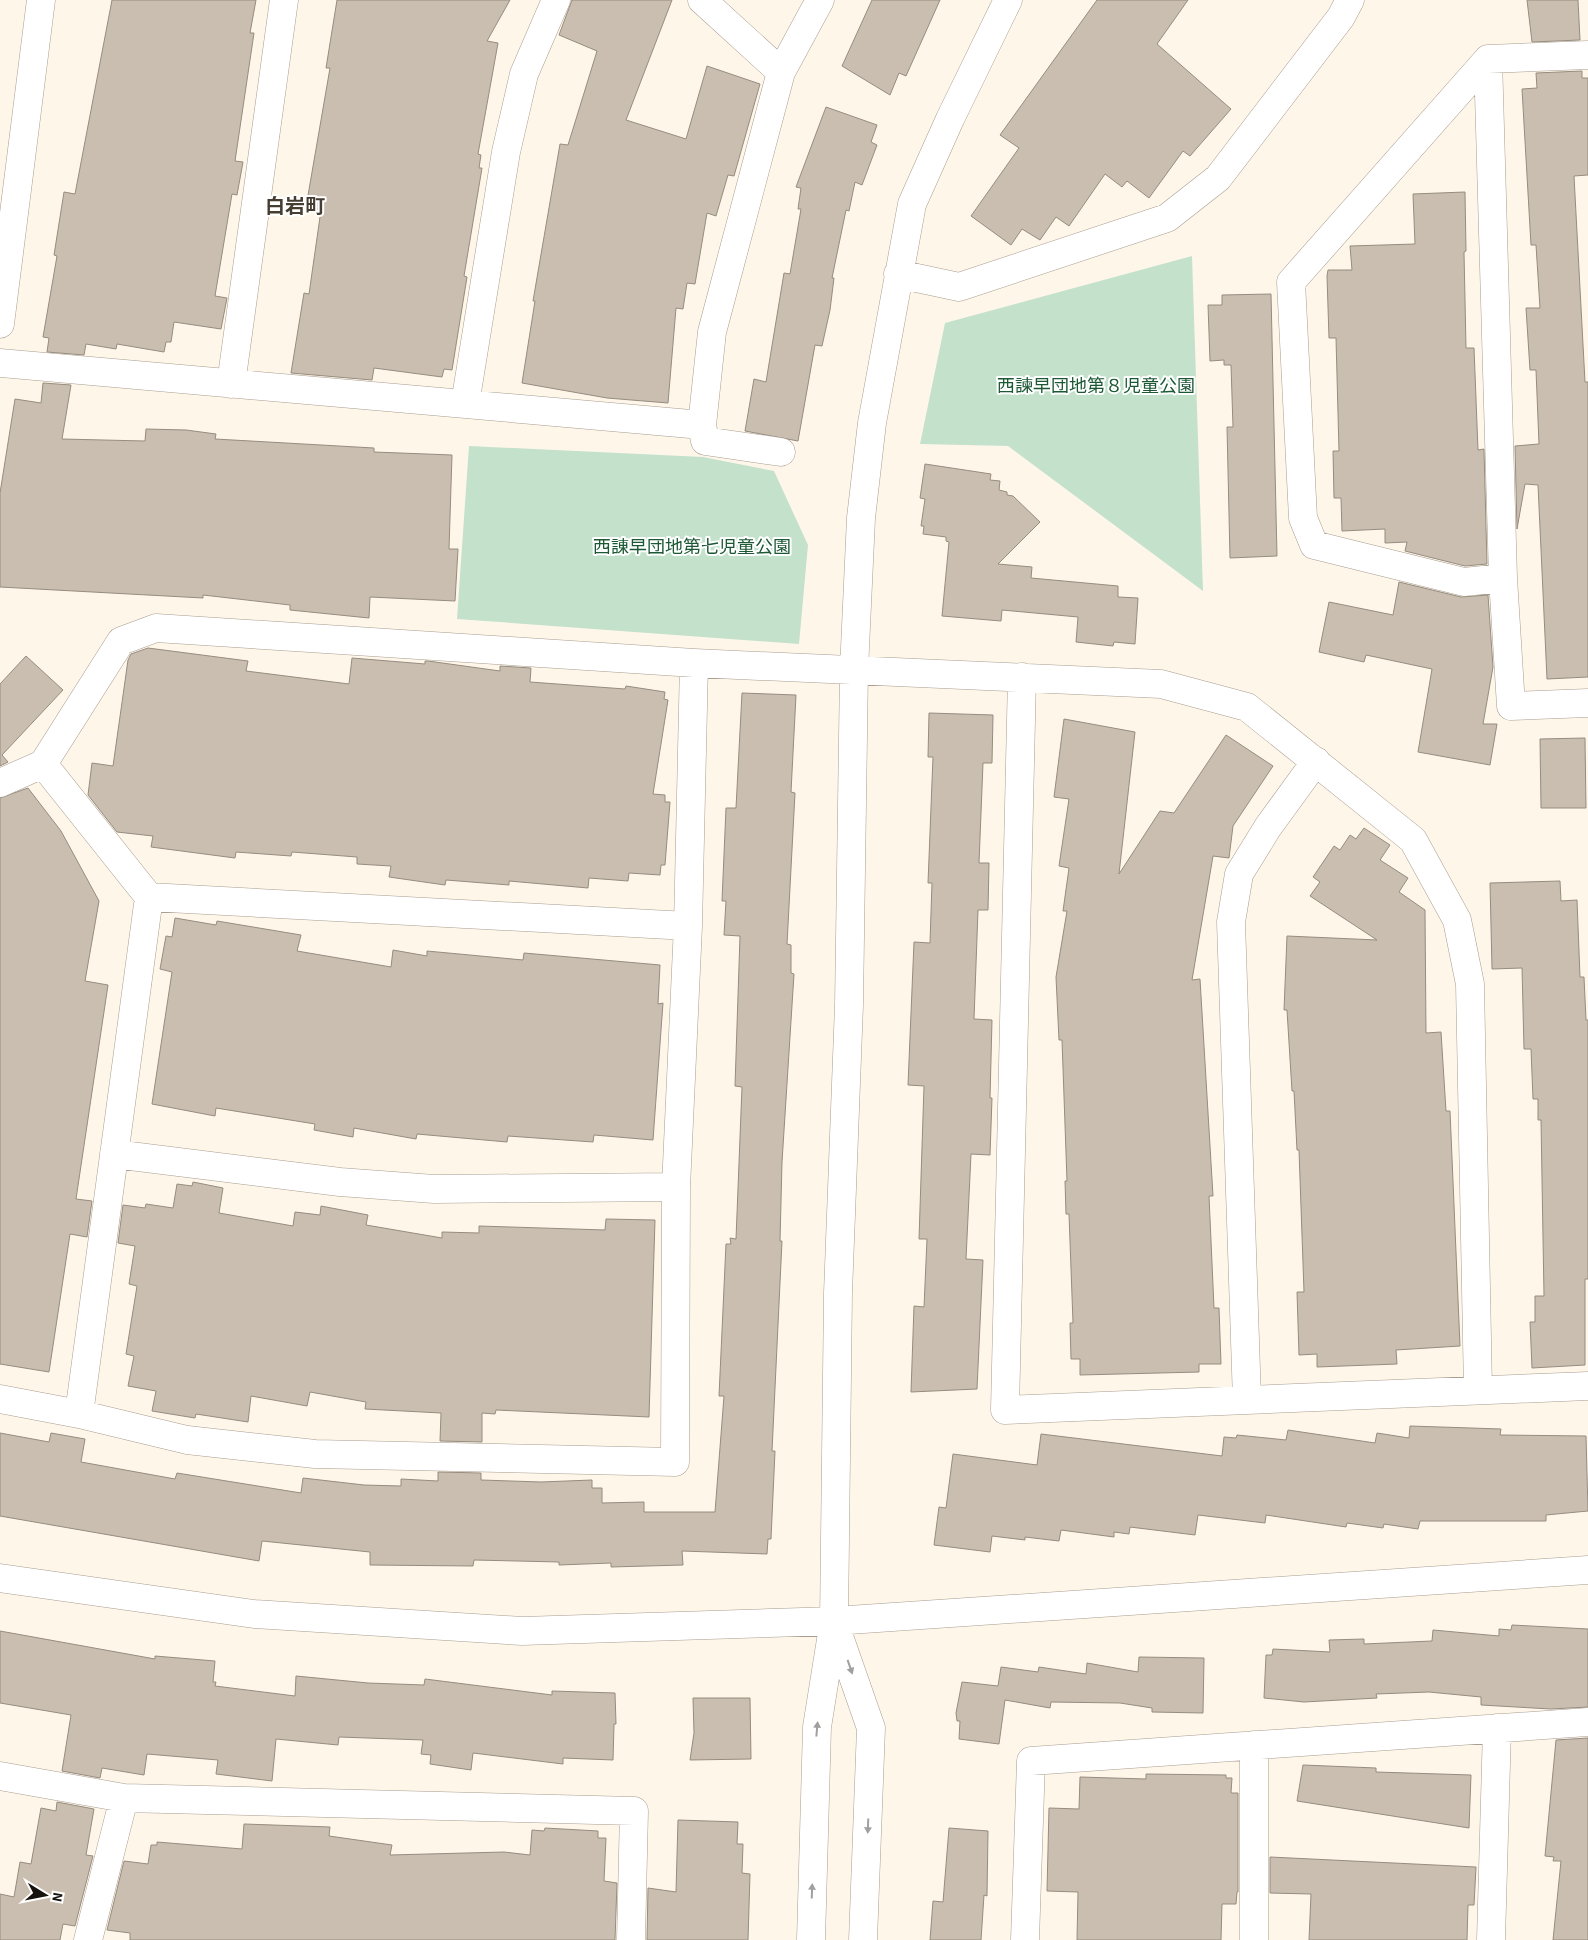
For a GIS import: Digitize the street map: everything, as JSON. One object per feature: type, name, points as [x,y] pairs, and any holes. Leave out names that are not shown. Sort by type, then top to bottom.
[{"type":"street","points":[[0,324],[41,0]]},
{"type":"street","points":[[230,384],[284,0]]},
{"type":"street","points":[[465,404],[506,152],[524,74],[556,0]]},
{"type":"street","points":[[702,0],[781,72]]},
{"type":"street","points":[[781,452],[705,441],[702,426],[712,332],[781,72],[820,0]]},
{"type":"street","points":[[811,1940],[817,1727],[834,1621],[838,1293],[849,1005],[854,670],[861,518],[872,423],[912,204],[950,119],[1008,0]]},
{"type":"street","points":[[898,274],[959,287],[1166,218],[1218,178],[1341,17],[1350,0]]},
{"type":"street","points":[[1503,578],[1464,582],[1314,545],[1303,518],[1291,282],[1488,59],[1588,55]]},
{"type":"street","points":[[1488,59],[1503,578],[1511,706],[1588,703]]},
{"type":"street","points":[[0,363],[702,426]]},
{"type":"street","points":[[0,783],[43,764],[121,641],[156,628],[694,663],[1161,684],[1247,707],[1413,840],[1457,920],[1470,984],[1478,1390]]},
{"type":"street","points":[[0,1399],[78,1414],[187,1440],[315,1454],[675,1462],[676,1187],[688,926],[694,663]]},
{"type":"street","points":[[1022,677],[1005,1410],[1588,1386]]},
{"type":"street","points":[[1247,1400],[1230,922],[1239,874],[1268,827],[1316,761]]},
{"type":"street","points":[[43,764],[149,897],[78,1414]]},
{"type":"street","points":[[149,897],[688,926]]},
{"type":"street","points":[[114,1154],[340,1182],[434,1189],[676,1187]]},
{"type":"street","points":[[0,1578],[254,1614],[522,1631],[834,1621],[1588,1570]]},
{"type":"street","points":[[834,1621],[871,1728],[864,1940]]},
{"type":"street","points":[[1025,1940],[1031,1761],[1588,1722]]},
{"type":"street","points":[[1491,1940],[1497,1728]]},
{"type":"street","points":[[1254,1745],[1254,1940]]},
{"type":"street","points":[[0,1776],[124,1798],[634,1811],[631,1940]]},
{"type":"street","points":[[88,1940],[124,1798]]},
{"type":"green space","name":"西諫早団地第８児童公園","points":[[1192,256],[1203,591],[1008,446],[920,444],[945,323]]},
{"type":"green space","name":"西諌早団地第七児童公園","points":[[469,446],[703,457],[774,471],[808,545],[799,644],[457,619]]},
{"type":"building","points":[[112,0],[256,0],[250,33],[254,33],[235,161],[243,162],[237,195],[232,194],[215,296],[227,298],[221,329],[174,322],[171,342],[166,342],[164,352],[117,344],[116,349],[86,344],[84,355],[47,352],[49,338],[43,337],[57,256],[54,255],[64,192],[75,194]]},
{"type":"building","points":[[337,0],[510,0],[487,41],[498,43],[478,154],[481,155],[479,168],[482,168],[464,276],[467,277],[452,370],[444,369],[442,377],[374,368],[372,380],[291,373],[304,293],[309,294],[321,210],[306,207],[330,68],[326,68]]},
{"type":"building","points":[[572,0],[672,0],[626,120],[686,139],[707,66],[760,84],[734,176],[728,175],[716,216],[707,213],[695,284],[687,283],[683,309],[676,308],[668,403],[607,398],[522,383],[535,301],[533,301],[560,144],[568,145],[597,51],[559,35]]},
{"type":"building","points":[[872,0],[940,0],[906,76],[899,73],[890,95],[842,66]]},
{"type":"building","points":[[1097,0],[1188,0],[1157,44],[1231,109],[1190,156],[1183,151],[1149,198],[1127,181],[1122,187],[1105,174],[1069,226],[1056,217],[1040,240],[1022,229],[1011,245],[971,216],[1019,148],[1000,135]]},
{"type":"building","points":[[1527,0],[1578,0],[1580,40],[1532,42]]},
{"type":"building","points":[[1582,71],[1582,78],[1588,78],[1588,175],[1574,176],[1585,382],[1588,382],[1588,677],[1547,679],[1538,485],[1525,484],[1517,529],[1515,446],[1539,444],[1536,370],[1530,370],[1526,308],[1540,308],[1536,245],[1531,245],[1522,89],[1537,88],[1536,73]]},
{"type":"building","points":[[826,107],[877,125],[871,142],[877,145],[862,185],[855,182],[849,211],[846,210],[832,278],[834,278],[830,310],[822,346],[815,345],[798,441],[745,431],[754,379],[766,382],[784,273],[790,274],[801,209],[798,209],[801,188],[796,187]]},
{"type":"building","points":[[1465,192],[1466,348],[1474,348],[1478,450],[1484,449],[1487,564],[1465,566],[1405,551],[1407,542],[1385,543],[1385,529],[1342,531],[1341,498],[1334,498],[1333,451],[1339,451],[1336,338],[1329,338],[1327,276],[1328,270],[1352,270],[1350,246],[1415,244],[1413,194]]},
{"type":"building","points":[[1271,294],[1277,556],[1230,558],[1227,427],[1233,427],[1231,365],[1224,365],[1224,360],[1210,361],[1208,305],[1222,305],[1222,295]]},
{"type":"building","points":[[43,383],[71,385],[62,439],[145,441],[146,429],[186,430],[216,434],[215,439],[374,448],[374,452],[452,455],[449,549],[458,549],[455,601],[370,597],[369,618],[290,610],[290,605],[203,595],[203,598],[0,587],[0,493],[15,399],[41,403]]},
{"type":"building","points":[[925,464],[991,474],[990,480],[1000,481],[999,490],[1013,496],[1040,522],[998,564],[1032,567],[1031,578],[1118,586],[1118,597],[1138,598],[1135,644],[1114,642],[1113,646],[1076,642],[1078,617],[1002,610],[1001,621],[942,616],[949,542],[946,541],[946,537],[923,534],[924,526],[921,526],[925,499],[920,498]]},
{"type":"building","points":[[1399,582],[1461,597],[1488,595],[1493,667],[1483,724],[1497,724],[1490,765],[1418,752],[1432,669],[1366,655],[1364,662],[1319,652],[1329,602],[1393,615]]},
{"type":"building","points":[[148,648],[248,661],[246,671],[349,684],[352,658],[425,664],[425,661],[428,661],[500,671],[500,666],[531,668],[530,682],[625,689],[626,686],[665,692],[664,699],[668,700],[653,794],[665,795],[665,802],[670,802],[665,865],[661,865],[660,875],[629,873],[628,881],[589,878],[588,888],[509,881],[509,885],[446,880],[445,885],[389,877],[391,866],[357,864],[357,857],[292,852],[291,856],[236,852],[235,858],[151,847],[153,836],[117,832],[88,795],[92,763],[113,766],[128,660],[131,654]]},
{"type":"building","points":[[26,656],[63,690],[2,755],[8,762],[0,766],[0,684]]},
{"type":"building","points":[[742,693],[796,695],[791,792],[795,793],[787,944],[791,945],[791,973],[794,974],[782,1162],[780,1241],[782,1241],[772,1451],[775,1451],[771,1539],[768,1539],[767,1554],[682,1551],[683,1565],[611,1567],[611,1563],[559,1565],[559,1562],[474,1560],[473,1566],[370,1565],[370,1552],[262,1541],[259,1561],[0,1516],[0,1433],[49,1442],[51,1433],[85,1439],[81,1462],[175,1479],[177,1473],[301,1493],[303,1478],[364,1485],[401,1486],[401,1479],[438,1481],[438,1472],[481,1473],[481,1480],[541,1482],[592,1480],[592,1488],[602,1488],[602,1503],[644,1502],[644,1512],[715,1512],[724,1396],[719,1396],[726,1244],[731,1244],[730,1238],[736,1239],[742,1087],[735,1086],[740,936],[724,935],[726,901],[722,901],[726,808],[736,808]]},
{"type":"building","points":[[929,713],[993,715],[992,763],[983,763],[979,863],[989,863],[988,910],[978,910],[974,1019],[992,1020],[990,1098],[992,1098],[990,1155],[971,1154],[966,1259],[983,1260],[977,1389],[911,1392],[914,1306],[924,1307],[927,1239],[919,1239],[924,1086],[908,1085],[914,942],[930,943],[932,883],[928,883],[933,757],[928,757]]},
{"type":"building","points":[[1064,719],[1135,732],[1119,874],[1160,811],[1174,813],[1226,735],[1273,766],[1233,826],[1229,858],[1213,856],[1192,980],[1200,979],[1213,1196],[1209,1196],[1214,1308],[1219,1308],[1221,1364],[1199,1364],[1199,1372],[1080,1375],[1080,1359],[1071,1359],[1070,1323],[1073,1323],[1069,1214],[1066,1214],[1065,1181],[1067,1181],[1062,1040],[1059,1040],[1056,977],[1067,911],[1063,911],[1069,868],[1059,866],[1069,799],[1054,797]]},
{"type":"building","points":[[1585,738],[1586,808],[1541,808],[1540,739]]},
{"type":"building","points":[[28,788],[61,831],[99,901],[85,981],[108,985],[76,1199],[92,1201],[87,1237],[70,1234],[49,1372],[0,1364],[0,798]]},
{"type":"building","points":[[1364,828],[1390,845],[1380,860],[1408,878],[1399,892],[1425,910],[1426,1033],[1441,1032],[1446,1111],[1450,1111],[1460,1346],[1396,1350],[1397,1364],[1317,1367],[1317,1354],[1299,1355],[1297,1292],[1304,1292],[1299,1150],[1297,1150],[1287,1010],[1284,1010],[1287,936],[1377,940],[1310,896],[1320,882],[1313,877],[1334,846],[1340,850],[1350,835],[1356,839]]},
{"type":"building","points":[[1560,881],[1561,901],[1577,900],[1580,977],[1584,977],[1586,1020],[1588,1020],[1588,1279],[1585,1279],[1585,1365],[1532,1368],[1530,1322],[1535,1322],[1535,1296],[1544,1296],[1541,1120],[1538,1120],[1538,1099],[1533,1099],[1531,1049],[1524,1049],[1522,968],[1492,969],[1490,883]]},
{"type":"building","points":[[175,918],[216,925],[217,921],[301,935],[297,951],[391,967],[393,950],[427,956],[427,951],[523,960],[524,953],[660,965],[658,1004],[663,1003],[653,1140],[594,1135],[593,1142],[508,1136],[507,1142],[417,1134],[416,1139],[354,1128],[353,1137],[314,1130],[315,1124],[216,1108],[215,1116],[152,1104],[172,972],[160,969],[166,936],[172,937]]},
{"type":"building","points":[[193,1182],[223,1188],[219,1213],[293,1226],[295,1212],[320,1215],[321,1206],[368,1215],[366,1225],[442,1238],[442,1232],[479,1233],[479,1226],[605,1230],[606,1219],[655,1220],[649,1417],[496,1410],[495,1414],[482,1413],[482,1442],[440,1441],[441,1413],[365,1409],[366,1402],[310,1392],[307,1406],[251,1396],[248,1422],[196,1414],[195,1418],[152,1411],[156,1391],[128,1386],[134,1356],[126,1354],[137,1286],[129,1284],[135,1246],[118,1243],[123,1205],[145,1208],[146,1204],[173,1208],[177,1184],[192,1186]]},
{"type":"building","points":[[1410,1426],[1501,1429],[1500,1435],[1586,1436],[1588,1511],[1546,1515],[1546,1521],[1420,1521],[1418,1529],[1384,1524],[1383,1528],[1347,1523],[1346,1527],[1266,1515],[1265,1523],[1198,1515],[1195,1535],[1130,1527],[1129,1534],[1114,1532],[1114,1537],[1061,1530],[1059,1541],[1025,1537],[1025,1540],[992,1536],[990,1552],[934,1545],[939,1507],[946,1508],[953,1454],[1037,1465],[1041,1434],[1222,1456],[1224,1437],[1236,1438],[1237,1435],[1286,1440],[1288,1430],[1375,1443],[1377,1433],[1409,1438]]},
{"type":"building","points":[[1512,1625],[1588,1629],[1588,1707],[1551,1709],[1481,1705],[1481,1697],[1429,1692],[1376,1694],[1377,1698],[1304,1702],[1264,1698],[1266,1655],[1272,1655],[1273,1649],[1330,1652],[1329,1640],[1364,1639],[1364,1644],[1432,1641],[1433,1630],[1499,1636],[1499,1629],[1511,1630]]},
{"type":"building","points":[[0,1631],[155,1659],[155,1656],[215,1661],[213,1682],[216,1682],[215,1686],[295,1696],[296,1676],[368,1683],[424,1685],[425,1679],[552,1695],[552,1691],[615,1693],[616,1724],[614,1724],[613,1760],[563,1758],[563,1764],[473,1753],[471,1770],[430,1764],[431,1755],[421,1754],[423,1740],[339,1737],[338,1745],[276,1739],[272,1781],[216,1774],[218,1760],[147,1754],[144,1775],[102,1768],[100,1778],[62,1771],[71,1715],[0,1703]]},
{"type":"building","points":[[1139,1657],[1204,1658],[1203,1713],[1152,1712],[1152,1708],[1120,1703],[1051,1702],[1050,1708],[1005,1700],[999,1744],[959,1739],[960,1721],[957,1721],[956,1713],[962,1682],[998,1686],[1001,1667],[1038,1672],[1039,1667],[1086,1674],[1087,1663],[1138,1672]]},
{"type":"building","points":[[693,1698],[750,1698],[751,1759],[690,1760],[694,1733]]},
{"type":"building","points":[[1588,1738],[1588,1940],[1553,1940],[1561,1861],[1553,1861],[1554,1857],[1545,1856],[1556,1740]]},
{"type":"building","points":[[1303,1765],[1376,1768],[1376,1772],[1471,1775],[1469,1828],[1297,1801]]},
{"type":"building","points":[[1146,1774],[1226,1775],[1226,1778],[1232,1778],[1231,1793],[1238,1793],[1238,1892],[1236,1904],[1222,1904],[1221,1940],[1077,1940],[1078,1892],[1047,1891],[1049,1808],[1079,1809],[1080,1777],[1146,1779]]},
{"type":"building","points":[[57,1802],[94,1809],[86,1855],[93,1856],[75,1926],[63,1924],[60,1940],[0,1940],[0,1894],[14,1897],[20,1862],[31,1864],[41,1808],[56,1811]]},
{"type":"building","points":[[678,1820],[738,1822],[737,1844],[743,1844],[742,1873],[750,1874],[748,1940],[647,1940],[648,1888],[676,1892]]},
{"type":"building","points":[[244,1824],[330,1827],[329,1836],[392,1845],[390,1855],[504,1852],[530,1855],[532,1830],[544,1831],[545,1828],[598,1831],[598,1838],[606,1838],[604,1881],[617,1883],[615,1940],[130,1940],[130,1933],[107,1930],[124,1861],[148,1864],[151,1845],[157,1845],[157,1842],[242,1849]]},
{"type":"building","points":[[949,1828],[988,1831],[987,1896],[984,1895],[981,1940],[930,1940],[933,1901],[943,1902]]},
{"type":"building","points":[[1270,1857],[1476,1867],[1474,1905],[1468,1905],[1467,1940],[1309,1940],[1311,1894],[1270,1893]]},
{"type":"district","name":"白岩町","points":[[295,207]]}]
